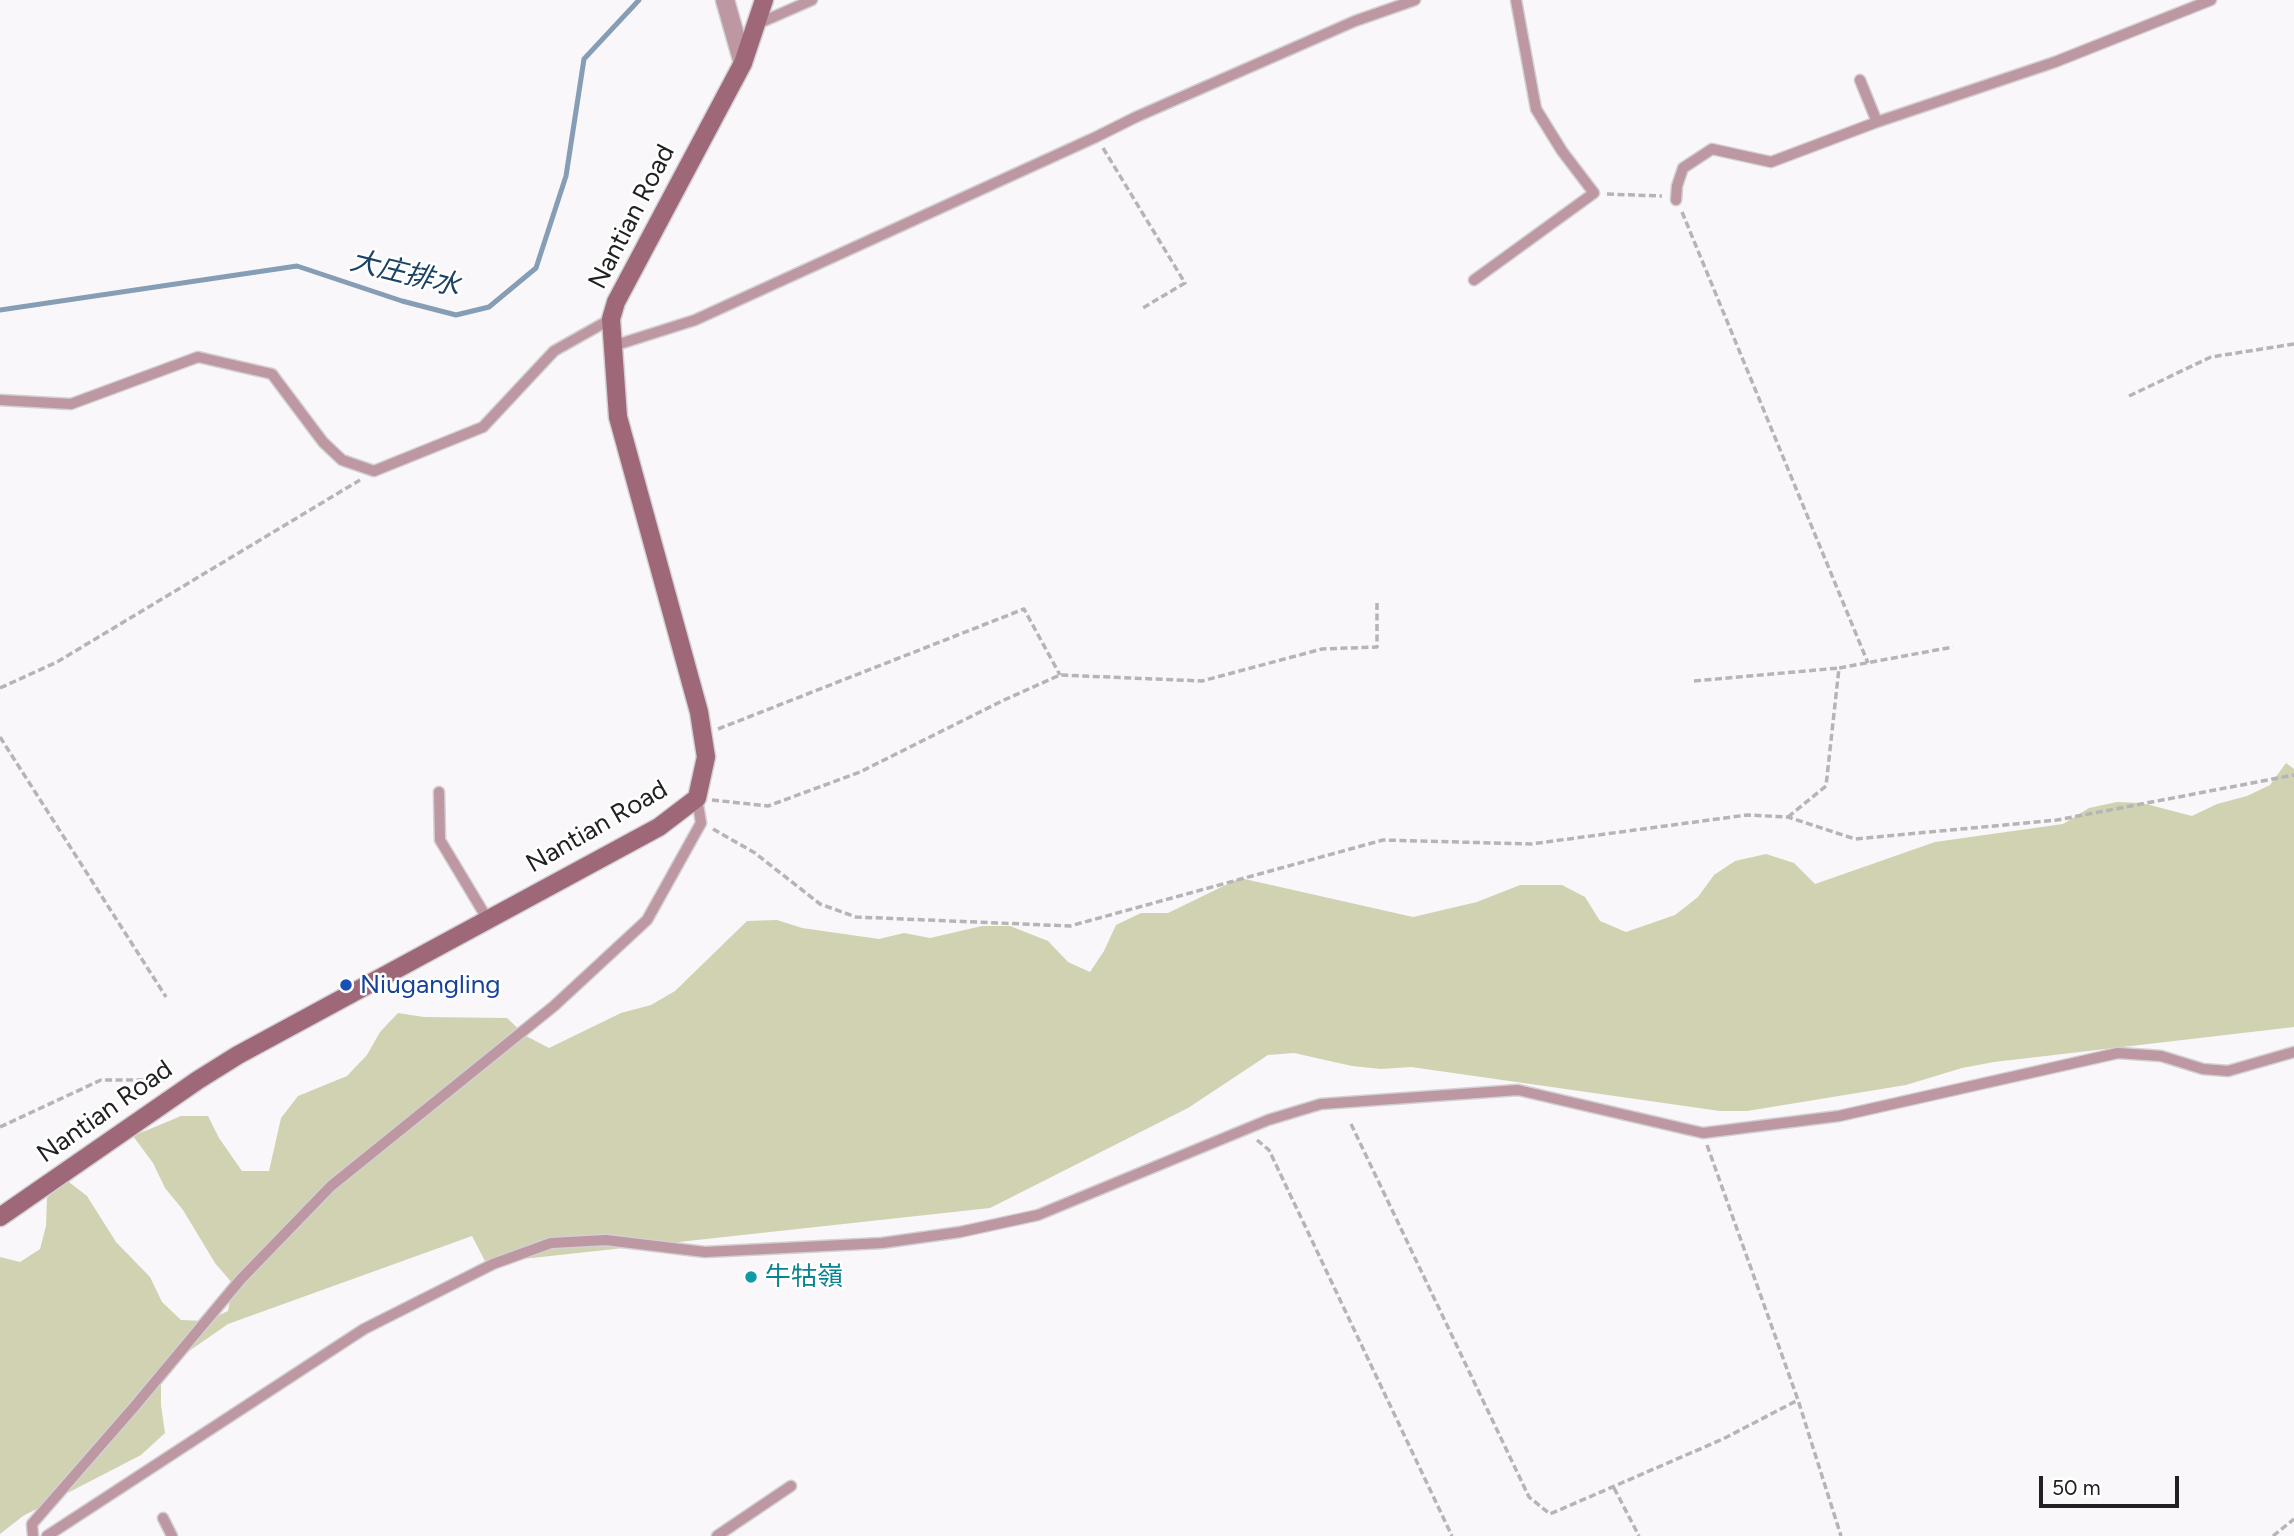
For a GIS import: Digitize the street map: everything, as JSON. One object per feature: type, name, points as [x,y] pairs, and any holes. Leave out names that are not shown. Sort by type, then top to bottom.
[{"type":"main road","name":"Nantian Road","points":[[0,1217],[238,1055],[659,827],[697,798],[706,757],[699,712],[618,417],[611,319],[616,302],[743,63],[764,0]]},
{"type":"street","points":[[725,0],[743,63]]},
{"type":"lane","points":[[755,25],[813,0]]},
{"type":"lane","points":[[613,346],[695,320],[1136,117],[1354,21],[1415,0]]},
{"type":"lane","points":[[1474,280],[1594,193],[1562,151],[1536,109],[1516,0]]},
{"type":"lane","points":[[1676,200],[1683,168],[1712,149],[1771,162],[1877,122],[2055,62],[2211,0]]},
{"type":"lane","points":[[1860,80],[1877,122]]},
{"type":"lane","points":[[0,400],[71,404],[198,357],[272,374],[323,442],[342,460],[374,471],[483,427],[554,351],[611,319]]},
{"type":"lane","points":[[439,792],[440,841],[488,920]]},
{"type":"lane","points":[[33,1536],[32,1524],[241,1279],[331,1186],[554,1006],[647,920],[701,823],[697,798]]},
{"type":"lane","points":[[47,1536],[364,1329],[493,1264],[551,1243],[606,1240],[705,1252],[882,1244],[960,1232],[1038,1215],[1245,1129],[1321,1104],[1518,1090],[1703,1133],[1839,1116],[2118,1053],[2161,1056],[2203,1069],[2228,1071],[2294,1052]]},
{"type":"lane","points":[[718,1536],[791,1486]]},
{"type":"lane","points":[[163,1518],[172,1536]]},
{"type":"path","points":[[1097,137],[1185,283],[1142,309]]},
{"type":"path","points":[[1594,193],[1660,195],[1676,200],[1867,663]]},
{"type":"path","points":[[2129,396],[2211,357],[2294,344]]},
{"type":"path","points":[[0,688],[57,662],[374,471]]},
{"type":"path","points":[[697,798],[768,806],[860,772],[1060,675],[1202,681],[1322,649],[1377,647],[1377,602]]},
{"type":"path","points":[[702,735],[1024,609],[1060,675]]},
{"type":"path","points":[[1694,681],[1839,668],[1953,647]]},
{"type":"path","points":[[1788,817],[1826,786],[1839,668]]},
{"type":"path","points":[[0,737],[166,997]]},
{"type":"path","points":[[701,823],[755,853],[820,904],[856,916],[1070,926],[1383,840],[1531,844],[1747,815],[1788,817],[1855,839],[2057,820],[2294,775]]},
{"type":"path","points":[[0,1127],[101,1080],[198,1080]]},
{"type":"path","points":[[1351,1124],[1529,1497],[1550,1514],[1723,1439],[1798,1399]]},
{"type":"path","points":[[1245,1129],[1269,1150],[1452,1536]]},
{"type":"path","points":[[1703,1133],[1798,1399],[1841,1536]]},
{"type":"path","points":[[1614,1488],[1639,1536]]},
{"type":"path","points":[[2273,1536],[2294,1518]]},
{"type":"green space","points":[[2286,763],[2294,769],[2294,1027],[1994,1062],[1962,1068],[1906,1085],[1747,1111],[1720,1111],[1411,1067],[1381,1069],[1352,1066],[1294,1053],[1268,1055],[1188,1108],[990,1208],[486,1263],[472,1236],[228,1324],[179,1358],[161,1377],[165,1433],[141,1455],[23,1516],[0,1534],[0,1257],[20,1262],[40,1249],[46,1226],[47,1198],[65,1179],[87,1196],[116,1242],[150,1277],[162,1302],[181,1320],[206,1321],[228,1311],[233,1284],[215,1263],[183,1210],[165,1188],[153,1163],[133,1136],[181,1116],[208,1116],[219,1138],[242,1171],[269,1171],[281,1118],[298,1096],[347,1076],[367,1055],[380,1032],[398,1013],[424,1017],[507,1018],[526,1036],[549,1048],[621,1013],[651,1005],[675,991],[747,921],[777,920],[802,928],[879,939],[904,933],[930,938],[982,926],[1010,926],[1048,941],[1068,962],[1090,972],[1116,925],[1141,913],[1168,913],[1240,878],[1413,917],[1477,902],[1520,885],[1562,885],[1585,897],[1600,921],[1626,932],[1675,915],[1698,897],[1714,875],[1735,861],[1766,854],[1794,863],[1815,884],[1935,842],[2063,824],[2089,808],[2117,802],[2142,803],[2192,816],[2270,785]]},
{"type":"waterway","name":"大庄排水","points":[[0,310],[297,266],[402,301],[456,315],[489,307],[536,268],[566,176],[584,59],[639,0]]},
{"type":"place","name":"Niugangling","points":[[346,985]]},
{"type":"place","name":"牛牯嶺","points":[[751,1277]]}]
